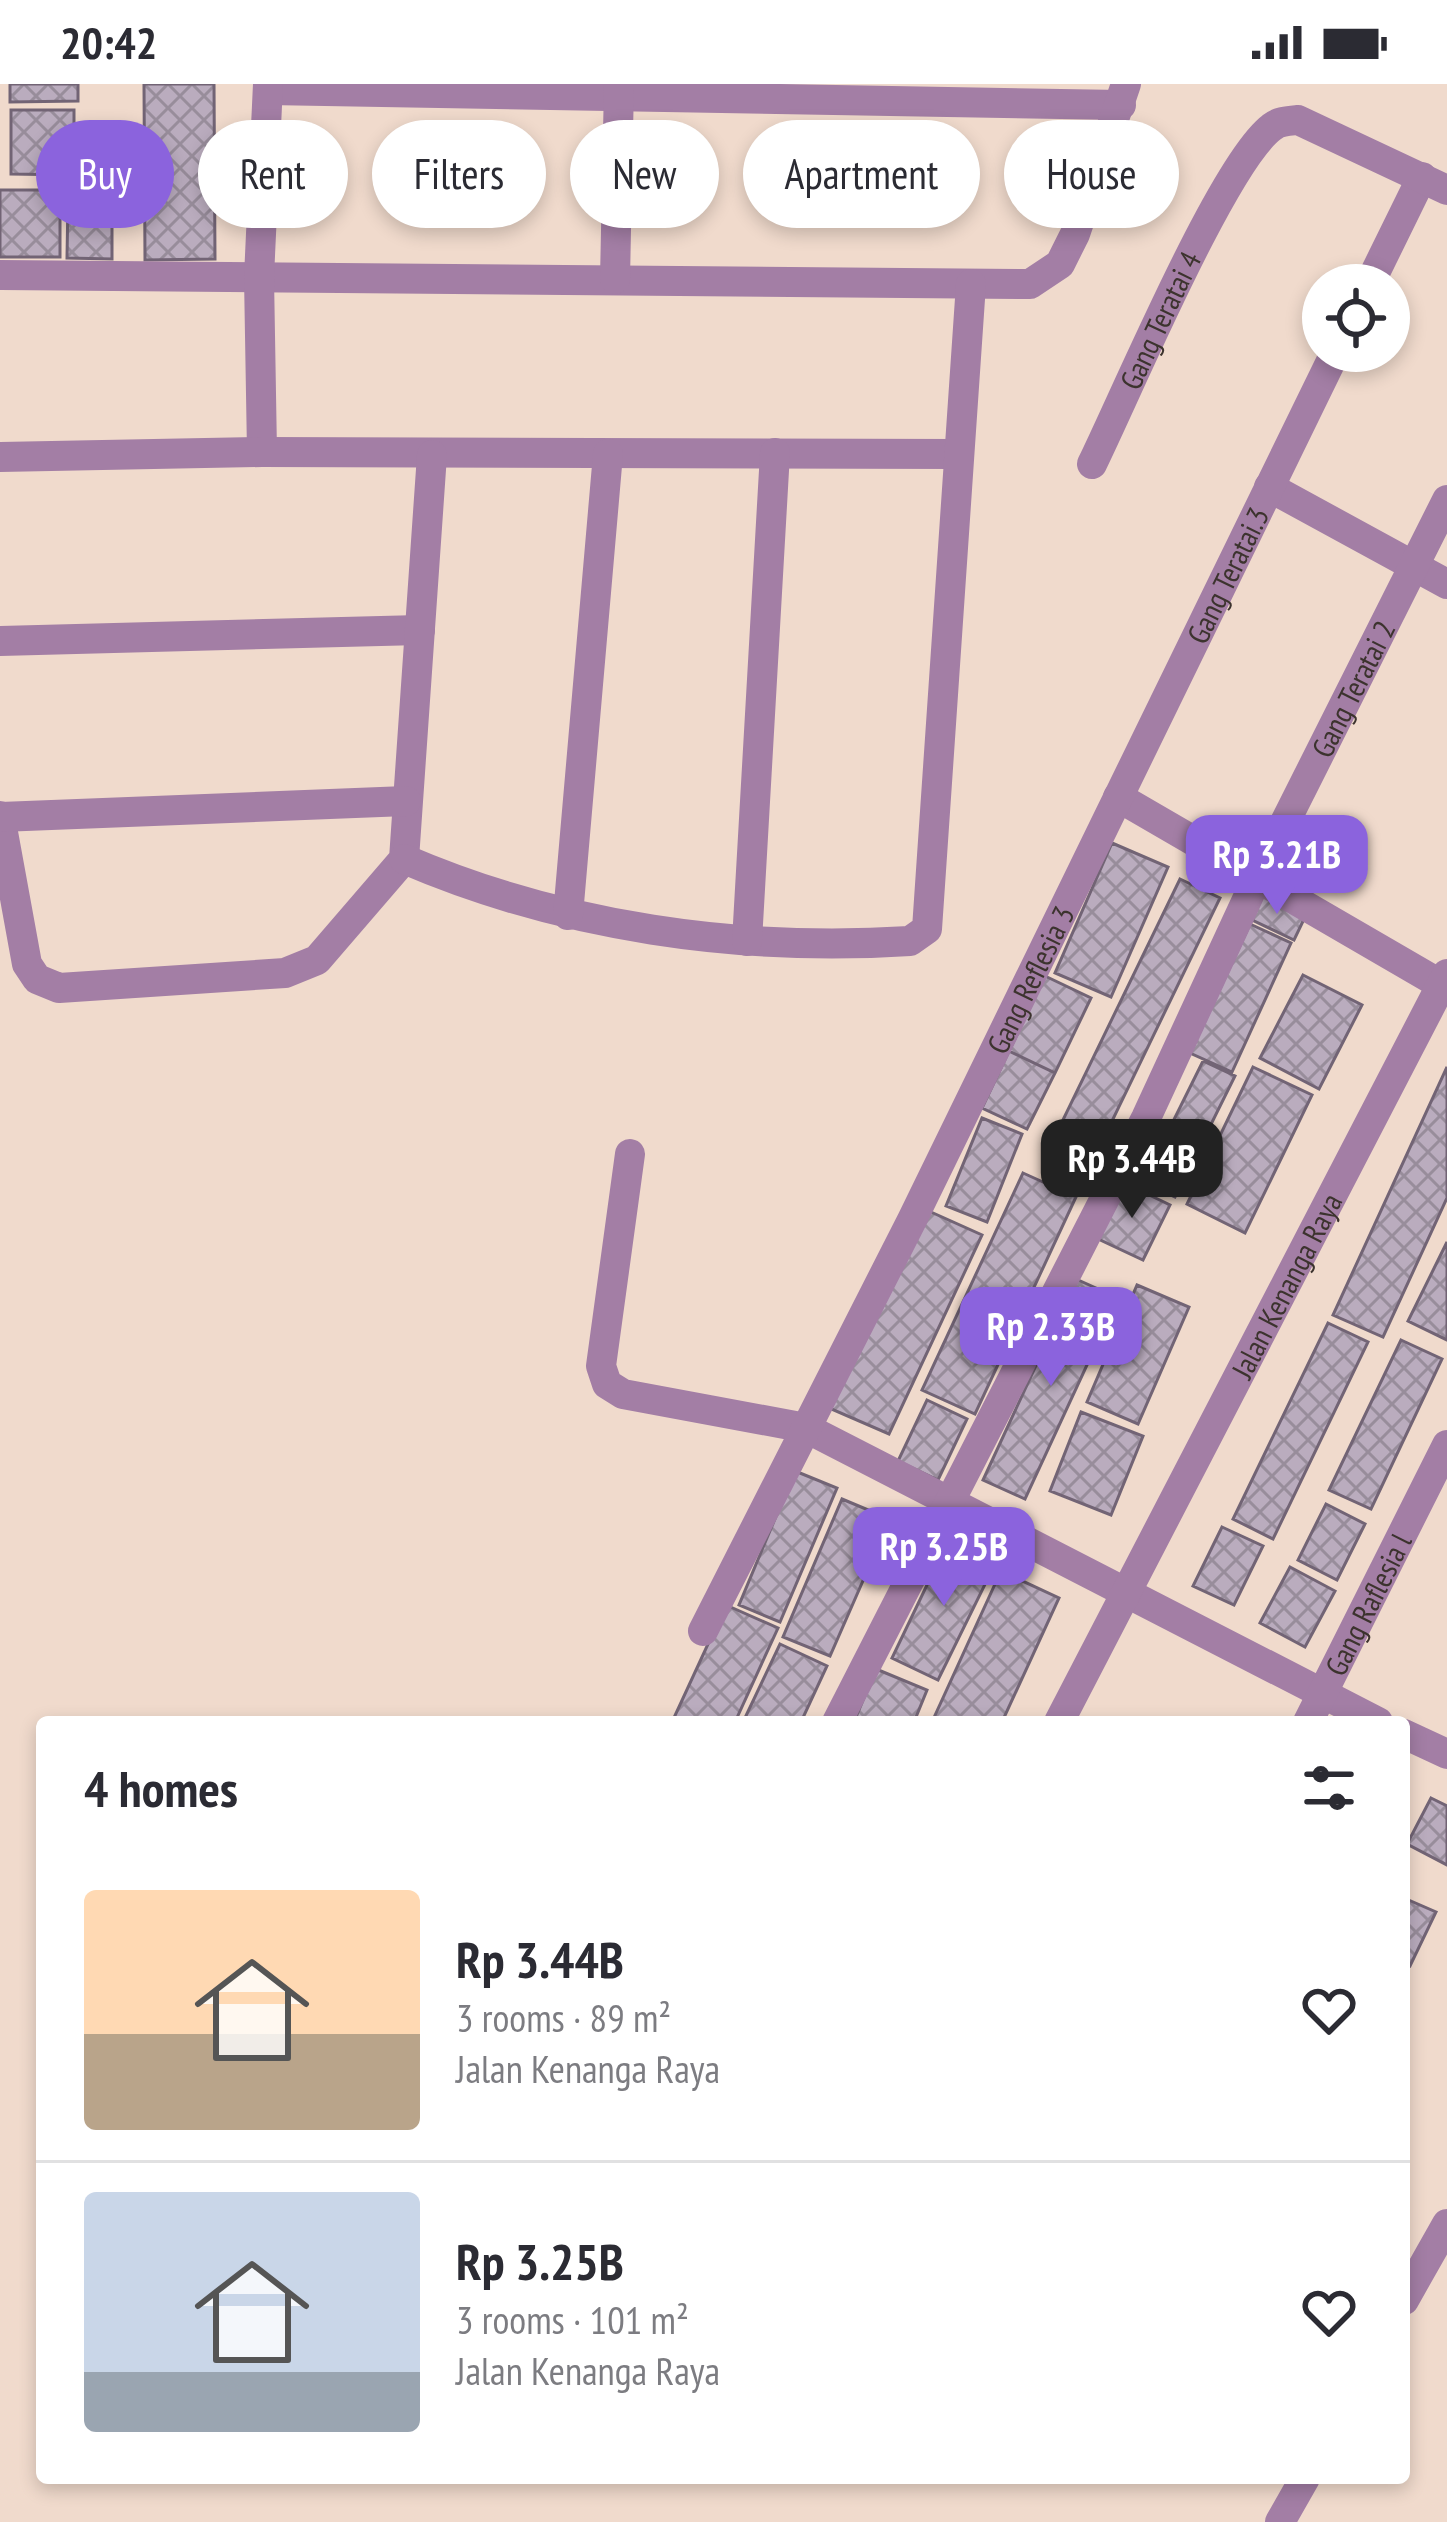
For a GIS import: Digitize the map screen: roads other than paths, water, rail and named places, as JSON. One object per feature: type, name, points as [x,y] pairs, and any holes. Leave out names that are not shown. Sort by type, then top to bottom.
[{"type":"street","points":[[0,275],[259,277],[615,279],[1030,284],[1060,263],[1124,94],[268,87],[259,277],[262,452]]},
{"type":"street","points":[[615,279],[619,89]]},
{"type":"street","name":"Gang Teratai 4","points":[[1092,464],[1218,207],[1259,139],[1276,123],[1298,119],[1434,183]]},
{"type":"street","points":[[1382,264],[1434,183]]},
{"type":"street","points":[[404,859],[460,883],[568,915],[747,941],[910,941],[926,929],[971,284]]},
{"type":"street","name":"Gang Teratai.3","points":[[1118,797],[1326,372]]},
{"type":"street","points":[[0,458],[262,452],[956,454]]},
{"type":"street","points":[[747,941],[776,453]]},
{"type":"street","points":[[406,801],[0,817],[27,964],[38,979],[59,988],[285,973],[317,960],[404,859],[431,454]]},
{"type":"street","points":[[568,915],[608,454]]},
{"type":"street","points":[[1269,487],[1447,584]]},
{"type":"street","name":"Gang Teratai 2","points":[[840,1716],[1147,1118],[1257,878],[1447,500]]},
{"type":"street","points":[[0,641],[420,630]]},
{"type":"street","points":[[1118,797],[1445,982]]},
{"type":"street","name":"Gang Reflesia 3","points":[[703,1631],[1118,797]]},
{"type":"street","name":"Jalan Kenanga Raya","points":[[1062,1716],[1445,982]]},
{"type":"street","points":[[630,1154],[601,1366],[607,1384],[623,1394],[806,1428],[1126,1590],[1315,1709],[1349,1716]]},
{"type":"street","name":"Gang Raflesia l","points":[[1315,1709],[1447,1445]]},
{"type":"street","points":[[1410,1737],[1447,1754]]},
{"type":"street","points":[[1410,2289],[1447,2224]]},
{"type":"street","points":[[1280,2522],[1302,2484]]}]
